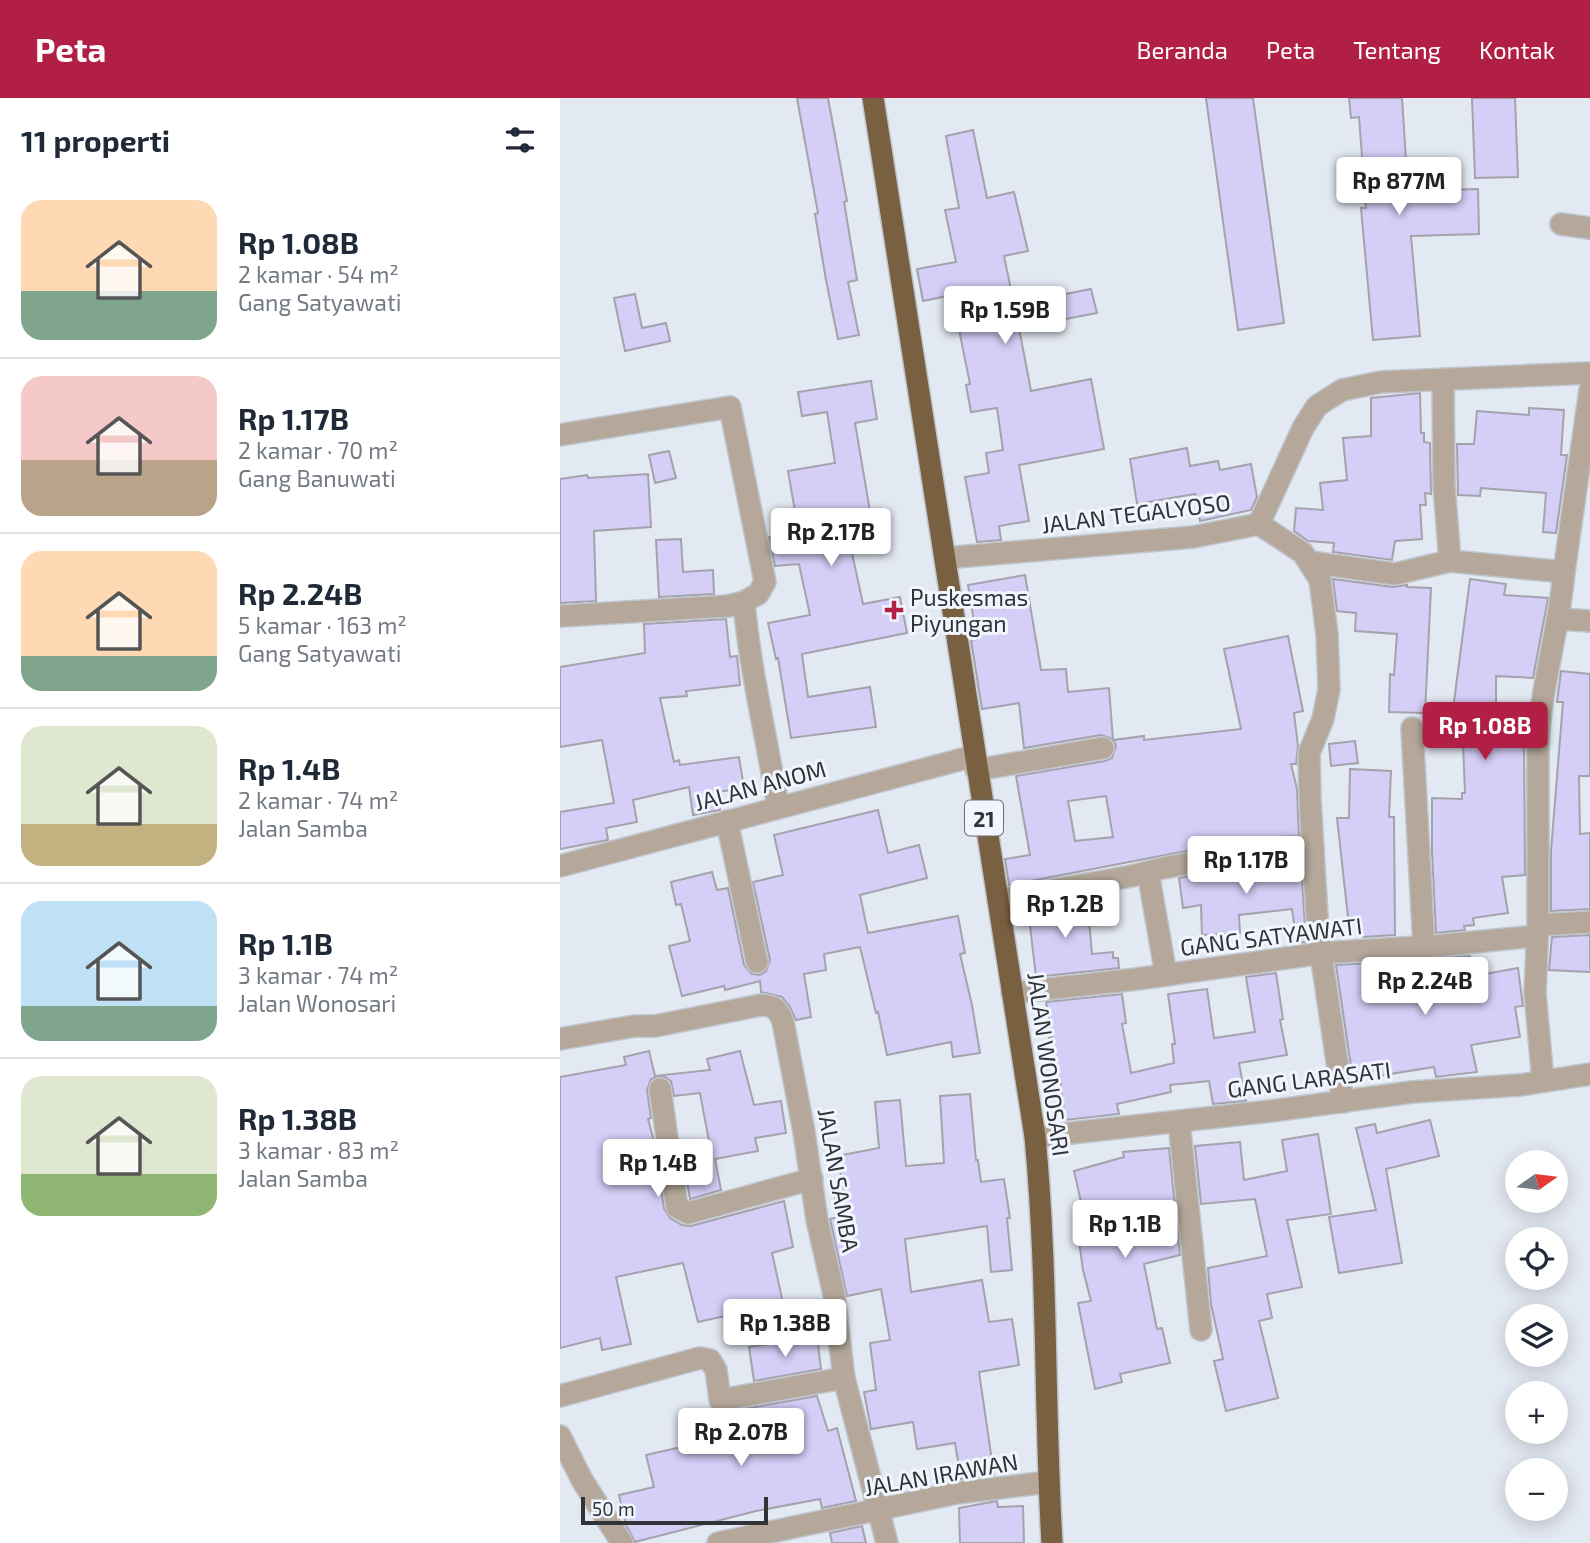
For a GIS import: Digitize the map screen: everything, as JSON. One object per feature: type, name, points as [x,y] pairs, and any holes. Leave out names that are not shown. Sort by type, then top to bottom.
[{"type":"highway","name":"JALAN WONOSARI","points":[[873,98],[1035,1137],[1046,1305],[1052,1543]]},
{"type":"street","points":[[1561,224],[1590,228]]},
{"type":"street","name":"JALAN TEGALYOSO","points":[[945,558],[1193,537],[1259,524],[1303,428],[1317,406],[1342,390],[1381,382],[1590,373]]},
{"type":"street","points":[[1443,379],[1444,486],[1450,561]]},
{"type":"street","points":[[1543,1081],[1535,993],[1539,720],[1558,619],[1590,390]]},
{"type":"street","points":[[560,435],[730,407],[765,582],[758,594],[744,602],[727,606],[560,617]]},
{"type":"street","points":[[1259,524],[1303,553],[1320,580],[1327,634],[1329,689],[1323,719],[1309,753],[1318,934],[1343,1102]]},
{"type":"street","points":[[1310,562],[1395,574],[1450,561],[1564,572]]},
{"type":"street","points":[[744,602],[747,643],[778,807]]},
{"type":"street","points":[[1558,619],[1590,621]]},
{"type":"street","points":[[1412,728],[1424,947]]},
{"type":"street","name":"JALAN ANOM","points":[[560,866],[778,807],[975,763],[1103,748]]},
{"type":"street","points":[[727,821],[757,962]]},
{"type":"street","points":[[998,900],[1256,851],[1314,849]]},
{"type":"street","points":[[1148,872],[1166,975]]},
{"type":"street","name":"GANG SATYAWATI","points":[[1012,993],[1322,953],[1424,947],[1590,922]]},
{"type":"street","name":"JALAN SAMBA","points":[[560,1039],[635,1026],[655,1026],[761,1005],[775,1007],[783,1022],[817,1220],[834,1295],[844,1378],[881,1511],[887,1543]]},
{"type":"street","name":"GANG LARASATI","points":[[1035,1137],[1412,1093],[1520,1085],[1590,1074]]},
{"type":"street","points":[[660,1089],[677,1207],[681,1211],[688,1213],[812,1179]]},
{"type":"street","points":[[1179,1122],[1201,1330]]},
{"type":"street","points":[[560,1396],[700,1358],[710,1360],[716,1370],[720,1400],[844,1378]]},
{"type":"street","points":[[560,1436],[582,1480],[622,1543]]},
{"type":"street","name":"JALAN IRAWAN","points":[[718,1543],[957,1493],[1049,1482]]},
{"type":"building","points":[[797,98],[828,98],[847,201],[844,202],[857,280],[848,282],[859,335],[838,339]]},
{"type":"building","points":[[1206,98],[1253,98],[1284,323],[1238,330]]},
{"type":"building","points":[[1349,98],[1402,98],[1408,191],[1478,189],[1479,234],[1411,236],[1420,336],[1373,340],[1361,208],[1366,208],[1359,117],[1351,118]]},
{"type":"building","points":[[1472,98],[1515,98],[1518,177],[1475,178]]},
{"type":"building","points":[[973,130],[987,198],[1014,192],[1028,251],[1004,256],[1014,304],[1091,289],[1097,313],[1019,328],[1031,391],[1091,379],[1104,449],[1019,465],[1029,521],[999,526],[1001,540],[977,542],[965,477],[989,473],[986,453],[1003,450],[997,408],[971,412],[966,385],[970,384],[952,295],[923,301],[917,269],[956,262],[945,210],[959,208],[946,136]]},
{"type":"building","points":[[635,294],[642,328],[666,323],[670,341],[625,351],[614,298]]},
{"type":"building","points":[[871,381],[877,419],[855,423],[872,523],[878,522],[883,547],[852,553],[863,604],[900,597],[907,633],[802,654],[808,697],[870,687],[876,727],[791,738],[778,658],[776,659],[768,623],[810,615],[799,564],[775,566],[769,537],[799,534],[788,471],[835,463],[827,412],[802,416],[798,392]]},
{"type":"building","points":[[1420,393],[1421,433],[1424,433],[1424,442],[1430,443],[1431,494],[1425,493],[1426,505],[1420,505],[1422,539],[1395,541],[1392,560],[1333,552],[1334,543],[1308,541],[1294,531],[1296,508],[1323,510],[1320,483],[1347,480],[1343,438],[1371,436],[1371,398]]},
{"type":"building","points":[[1529,408],[1564,410],[1561,455],[1567,455],[1556,533],[1543,532],[1546,493],[1481,488],[1480,496],[1458,495],[1457,444],[1474,444],[1477,411],[1529,415]]},
{"type":"building","points":[[1187,448],[1190,466],[1218,461],[1220,470],[1251,464],[1257,497],[1251,510],[1200,521],[1195,494],[1137,504],[1130,459]]},
{"type":"building","points":[[669,451],[676,478],[655,483],[649,455]]},
{"type":"building","points":[[648,474],[651,527],[594,531],[596,601],[560,603],[560,479],[587,475],[588,478]]},
{"type":"building","points":[[681,539],[683,572],[713,570],[714,594],[659,597],[656,540]]},
{"type":"building","points":[[1025,575],[1041,670],[1066,669],[1068,692],[1109,688],[1113,739],[1101,735],[1024,748],[1019,703],[982,709],[971,640],[977,639],[968,585]]},
{"type":"building","points":[[1333,579],[1393,587],[1407,585],[1431,588],[1425,713],[1389,712],[1390,674],[1394,675],[1397,634],[1355,631],[1356,613],[1337,611]]},
{"type":"building","points":[[1470,579],[1506,584],[1504,595],[1548,598],[1533,678],[1496,676],[1496,737],[1524,736],[1525,875],[1502,877],[1508,913],[1473,918],[1474,925],[1464,926],[1465,930],[1436,933],[1432,798],[1462,799],[1462,793],[1465,793],[1462,717],[1452,717]]},
{"type":"building","points":[[726,619],[730,657],[737,656],[740,685],[686,691],[687,696],[660,698],[674,762],[679,760],[680,765],[739,757],[744,788],[718,792],[720,810],[693,815],[689,787],[633,800],[637,822],[606,828],[608,840],[560,849],[560,812],[614,803],[602,740],[560,747],[560,667],[645,653],[644,624]]},
{"type":"building","points":[[1288,636],[1303,711],[1294,713],[1298,746],[1296,764],[1291,764],[1297,789],[1299,836],[1254,838],[1009,885],[1005,859],[1030,855],[1016,776],[1105,761],[1112,758],[1116,746],[1113,740],[1144,736],[1144,740],[1241,729],[1224,649]],"holes":[[[1106,796],[1113,837],[1075,841],[1068,801]]]},
{"type":"building","points":[[1561,671],[1590,674],[1590,776],[1579,776],[1580,834],[1590,833],[1590,909],[1551,911],[1551,851],[1563,702],[1557,702]]},
{"type":"building","points":[[1355,741],[1358,763],[1331,766],[1329,744]]},
{"type":"building","points":[[1350,769],[1391,771],[1389,817],[1394,817],[1395,935],[1363,937],[1361,917],[1348,917],[1337,818],[1349,818]]},
{"type":"building","points":[[878,810],[888,853],[919,845],[927,878],[860,895],[868,933],[958,916],[965,953],[960,954],[980,1053],[953,1057],[951,1042],[887,1055],[860,947],[824,954],[826,970],[804,974],[811,1017],[796,1020],[782,997],[761,992],[760,981],[725,990],[724,986],[682,996],[669,946],[690,941],[681,904],[676,905],[671,882],[712,872],[717,890],[728,888],[744,965],[752,974],[760,975],[766,971],[770,960],[753,882],[783,875],[774,835]]},
{"type":"building","points":[[1301,863],[1306,942],[1297,943],[1292,909],[1239,915],[1240,933],[1202,935],[1201,905],[1183,908],[1179,878],[1257,864]]},
{"type":"building","points":[[1087,897],[1092,954],[1113,952],[1113,958],[1118,958],[1119,968],[1036,977],[1028,908]]},
{"type":"building","points":[[1590,935],[1590,972],[1549,970],[1552,937]]},
{"type":"building","points":[[1470,956],[1474,976],[1518,968],[1523,1006],[1515,1007],[1520,1037],[1471,1045],[1477,1072],[1436,1077],[1434,1067],[1353,1080],[1336,965],[1395,962],[1395,985],[1431,985],[1431,959]]},
{"type":"building","points":[[1276,973],[1283,1019],[1280,1020],[1287,1055],[1239,1063],[1246,1101],[1213,1104],[1209,1081],[1170,1085],[1171,1092],[1117,1104],[1119,1114],[1065,1120],[1060,1077],[1056,1078],[1049,1038],[1052,1037],[1046,1002],[1122,994],[1126,1023],[1122,1024],[1131,1073],[1174,1063],[1172,1044],[1175,1044],[1168,994],[1207,989],[1214,1038],[1255,1032],[1246,977]]},
{"type":"building","points":[[649,1051],[655,1076],[710,1070],[707,1059],[740,1051],[754,1105],[781,1101],[786,1133],[755,1138],[758,1151],[715,1159],[721,1190],[690,1199],[683,1157],[711,1152],[700,1093],[674,1096],[671,1081],[659,1076],[651,1079],[647,1090],[651,1118],[648,1119],[655,1145],[664,1209],[670,1218],[682,1225],[691,1226],[784,1201],[793,1247],[772,1253],[783,1303],[698,1322],[683,1263],[616,1277],[631,1344],[602,1350],[600,1338],[560,1348],[560,1077],[626,1065],[624,1057]]},
{"type":"building","points":[[970,1094],[976,1160],[981,1182],[1004,1179],[1010,1218],[1007,1218],[1012,1270],[991,1272],[987,1226],[905,1239],[911,1292],[982,1280],[989,1322],[1012,1319],[1019,1365],[979,1372],[994,1475],[961,1479],[955,1443],[917,1449],[913,1422],[871,1429],[864,1392],[876,1390],[870,1343],[890,1340],[881,1289],[847,1296],[830,1219],[839,1217],[835,1198],[845,1196],[837,1156],[879,1148],[875,1102],[900,1100],[906,1166],[944,1163],[940,1096]]},
{"type":"building","points":[[1430,1120],[1439,1156],[1386,1169],[1402,1263],[1339,1273],[1329,1217],[1376,1210],[1356,1128],[1375,1124],[1377,1133]]},
{"type":"building","points":[[1318,1134],[1331,1214],[1287,1220],[1302,1287],[1267,1294],[1272,1318],[1259,1321],[1278,1398],[1226,1411],[1214,1361],[1223,1359],[1211,1304],[1208,1268],[1267,1256],[1255,1199],[1201,1204],[1195,1146],[1240,1142],[1244,1180],[1287,1171],[1282,1140]]},
{"type":"building","points":[[1169,1148],[1180,1255],[1144,1264],[1157,1329],[1162,1328],[1170,1363],[1120,1374],[1122,1382],[1095,1389],[1078,1303],[1091,1301],[1083,1270],[1077,1226],[1086,1224],[1074,1171],[1124,1157],[1123,1152]]},
{"type":"building","points":[[817,1337],[821,1369],[754,1381],[749,1347]]},
{"type":"building","points":[[817,1396],[828,1431],[837,1428],[856,1501],[822,1508],[820,1499],[756,1511],[635,1542],[626,1525],[619,1495],[654,1487],[646,1455],[686,1446],[680,1415],[710,1409],[722,1413]]},
{"type":"building","points":[[997,1501],[998,1507],[1023,1506],[1024,1543],[960,1543],[959,1508]]},
{"type":"building","points":[[862,1526],[866,1543],[832,1543],[830,1533]]},
{"type":"place","name":"Puskesmas Piyungan","points":[[894,610]]}]
